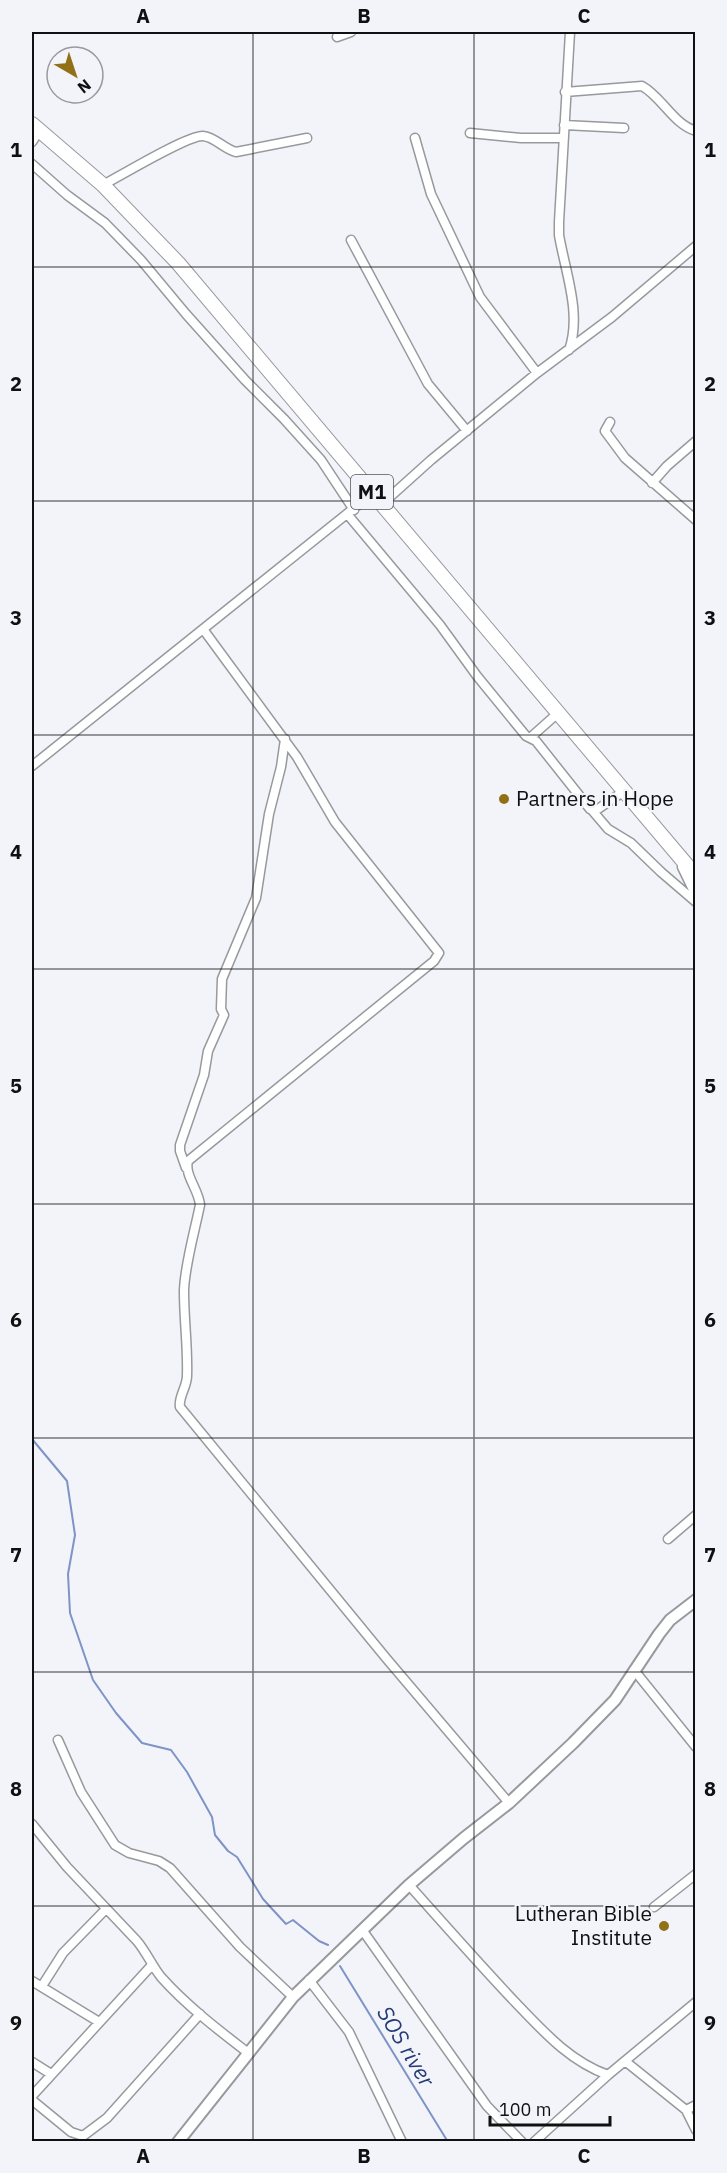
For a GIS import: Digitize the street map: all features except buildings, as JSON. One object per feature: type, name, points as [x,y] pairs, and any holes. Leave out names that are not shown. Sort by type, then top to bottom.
[{"type":"highway","name":"M1","points":[[34,132],[103,185],[178,263],[696,876]]},
{"type":"street","points":[[337,37],[351,32]]},
{"type":"street","points":[[569,351],[574,316],[559,235],[570,32]]},
{"type":"street","points":[[565,92],[642,86],[685,126],[696,130]]},
{"type":"street","points":[[564,125],[624,128]]},
{"type":"street","points":[[470,133],[521,138],[563,138]]},
{"type":"street","points":[[103,185],[198,136],[207,137],[226,149],[236,152],[307,138]]},
{"type":"street","points":[[415,138],[431,194],[474,287],[495,319],[537,373]]},
{"type":"street","points":[[32,164],[66,195],[105,223],[141,260],[245,380],[315,453],[351,512],[526,736],[531,737],[608,829],[631,843],[696,902]]},
{"type":"street","points":[[351,240],[428,384],[467,431]]},
{"type":"street","points":[[382,504],[537,373],[569,351],[696,246]]},
{"type":"street","points":[[610,422],[605,431],[625,458],[696,520]]},
{"type":"street","points":[[652,483],[667,466],[696,441]]},
{"type":"street","points":[[32,766],[373,493]]},
{"type":"street","points":[[186,1168],[188,1161],[434,961],[439,953],[335,822],[285,739],[203,629]]},
{"type":"street","points":[[531,737],[558,713]]},
{"type":"street","points":[[285,739],[269,814],[256,898],[222,979],[221,1009],[224,1015],[208,1051],[204,1075],[180,1145],[180,1151],[198,1194],[200,1205],[184,1285],[188,1336],[187,1380],[186,1388],[179,1401],[180,1407],[509,1803]]},
{"type":"street","points":[[590,809],[598,809],[624,791]]},
{"type":"street","points":[[672,848],[696,896]]},
{"type":"street","points":[[668,1539],[696,1515]]},
{"type":"street","points":[[178,2142],[247,2052],[309,1980],[409,1885],[509,1803],[594,1722],[615,1700],[670,1620],[696,1600]]},
{"type":"street","points":[[634,1670],[696,1747]]},
{"type":"street","points":[[58,1740],[81,1792],[115,1845],[129,1853],[159,1861],[170,1868],[240,1947],[293,1997]]},
{"type":"street","points":[[32,1824],[105,1909],[138,1941],[152,1965],[184,2001],[247,2052]]},
{"type":"street","points":[[654,1906],[696,1874]]},
{"type":"street","points":[[409,1885],[491,1977],[556,2044],[585,2065],[608,2075]]},
{"type":"street","points":[[42,1986],[63,1953],[105,1909]]},
{"type":"street","points":[[363,1930],[487,2106],[522,2142]]},
{"type":"street","points":[[152,1965],[51,2074],[32,2098],[71,2132],[84,2139],[107,2118],[200,2014]]},
{"type":"street","points":[[309,1980],[348,2032],[402,2142]]},
{"type":"street","points":[[32,1981],[99,2022]]},
{"type":"street","points":[[534,2142],[608,2075],[696,2002]]},
{"type":"street","points":[[625,2061],[686,2110],[696,2130]]},
{"type":"street","points":[[32,2062],[51,2074]]},
{"type":"street","points":[[686,2110],[696,2105]]},
{"type":"waterway","points":[[32,1439],[67,1481],[75,1535],[68,1574],[70,1613],[93,1680],[116,1713],[142,1743],[171,1750],[187,1772],[212,1817],[215,1835],[228,1851],[237,1857],[263,1899],[286,1924],[293,1920],[319,1941],[328,1945]]},
{"type":"waterway","name":"SOS river","points":[[340,1966],[448,2142]]},
{"type":"place","name":"Partners in Hope","points":[[504,799]]},
{"type":"place","name":"Lutheran Bible Institute","points":[[664,1926]]}]
